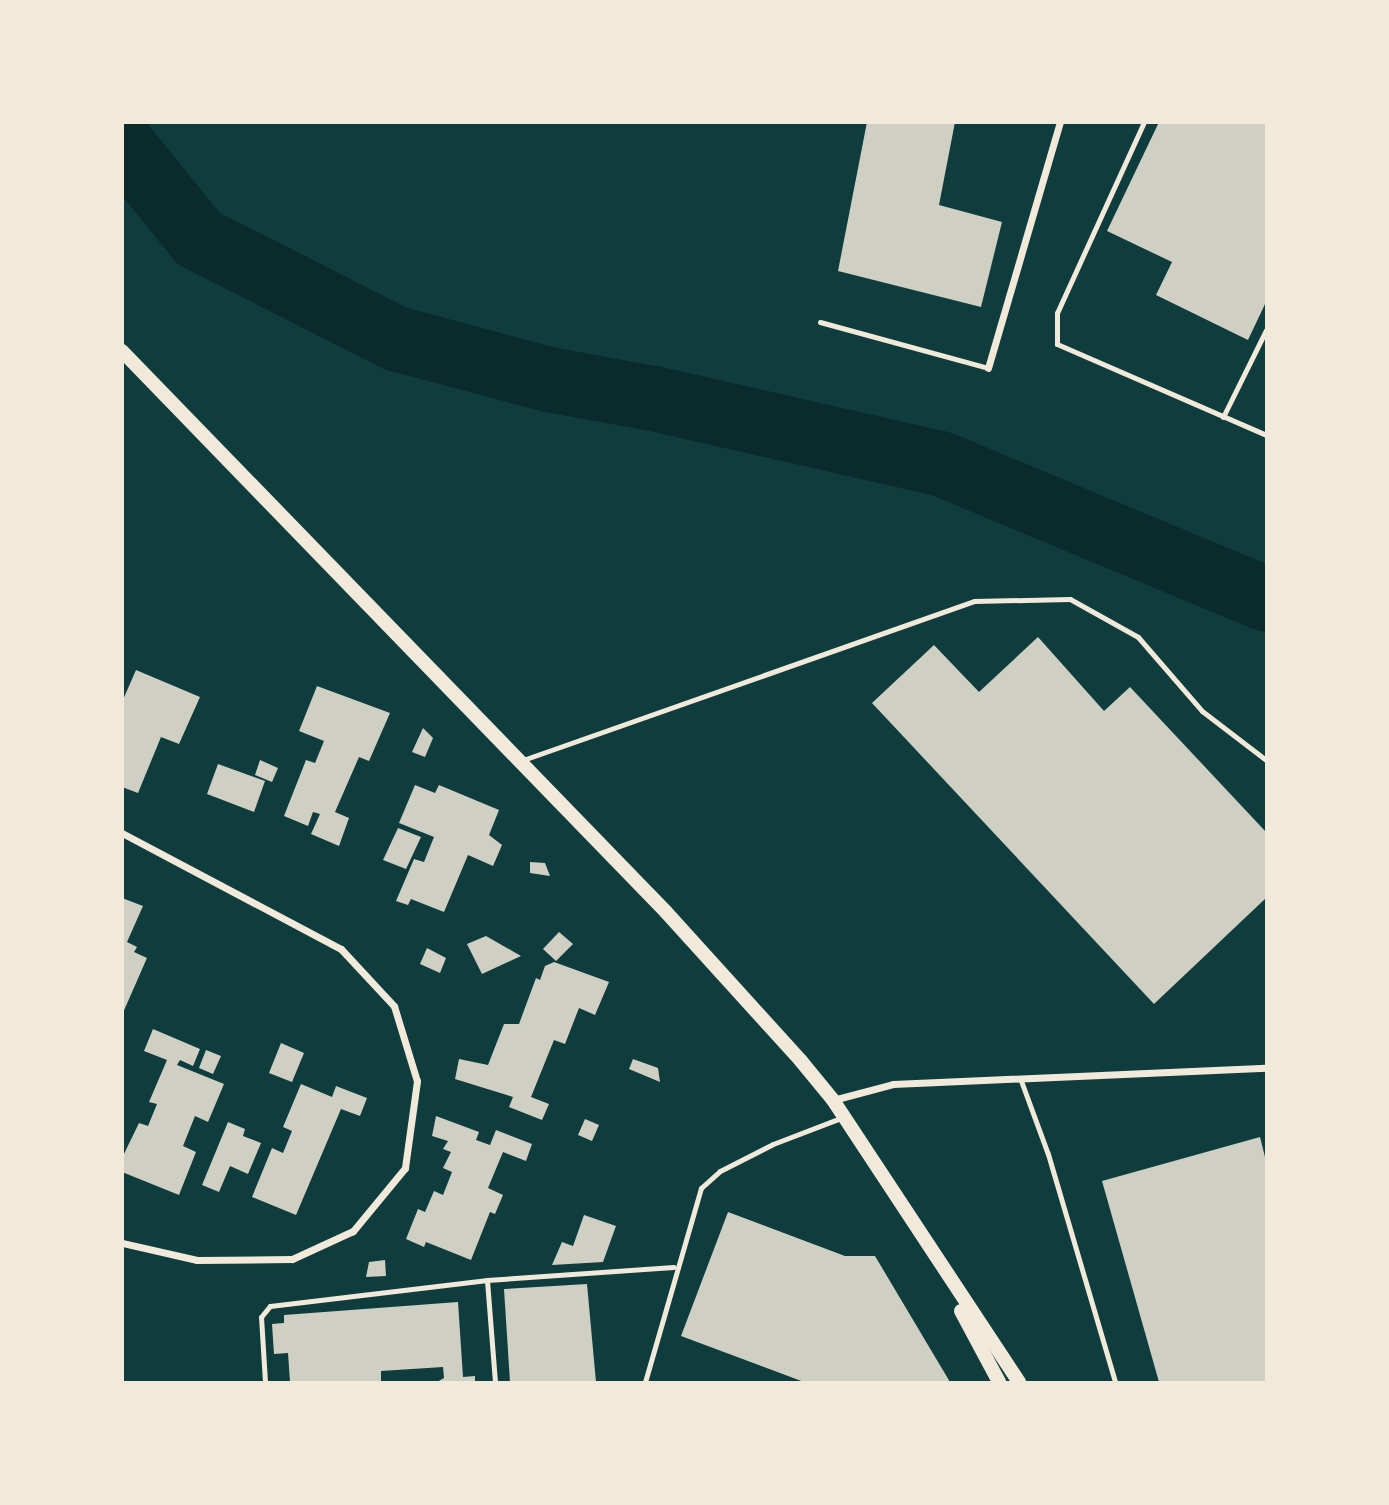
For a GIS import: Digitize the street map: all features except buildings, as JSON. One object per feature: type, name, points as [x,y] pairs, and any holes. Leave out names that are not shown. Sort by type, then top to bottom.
[{"type":"main road","points":[[122,351],[666,912],[833,1100],[1019,1382]]},
{"type":"main road","points":[[913,1224],[999,1382]]},
{"type":"street","points":[[988,368],[1060,122]]},
{"type":"street","points":[[122,833],[341,949],[394,1006],[417,1081],[405,1168],[353,1231],[292,1259],[197,1260],[122,1243]]},
{"type":"street","points":[[833,1100],[893,1084],[1266,1068]]},
{"type":"lane","points":[[1144,122],[1057,313],[1057,344],[1266,435]]},
{"type":"lane","points":[[820,323],[988,368]]},
{"type":"lane","points":[[1223,418],[1266,330]]},
{"type":"lane","points":[[520,761],[974,601],[1070,599],[1138,637],[1202,711],[1266,760]]},
{"type":"lane","points":[[1020,1078],[1048,1154],[1115,1382]]},
{"type":"lane","points":[[645,1382],[674,1267],[701,1188],[720,1171],[773,1144],[844,1118]]},
{"type":"lane","points":[[265,1382],[261,1317],[270,1306],[486,1280],[674,1267]]},
{"type":"lane","points":[[486,1280],[495,1382]]},
{"type":"waterway","points":[[122,144],[198,238],[395,338],[548,379],[653,398],[940,463],[1266,599]]}]
